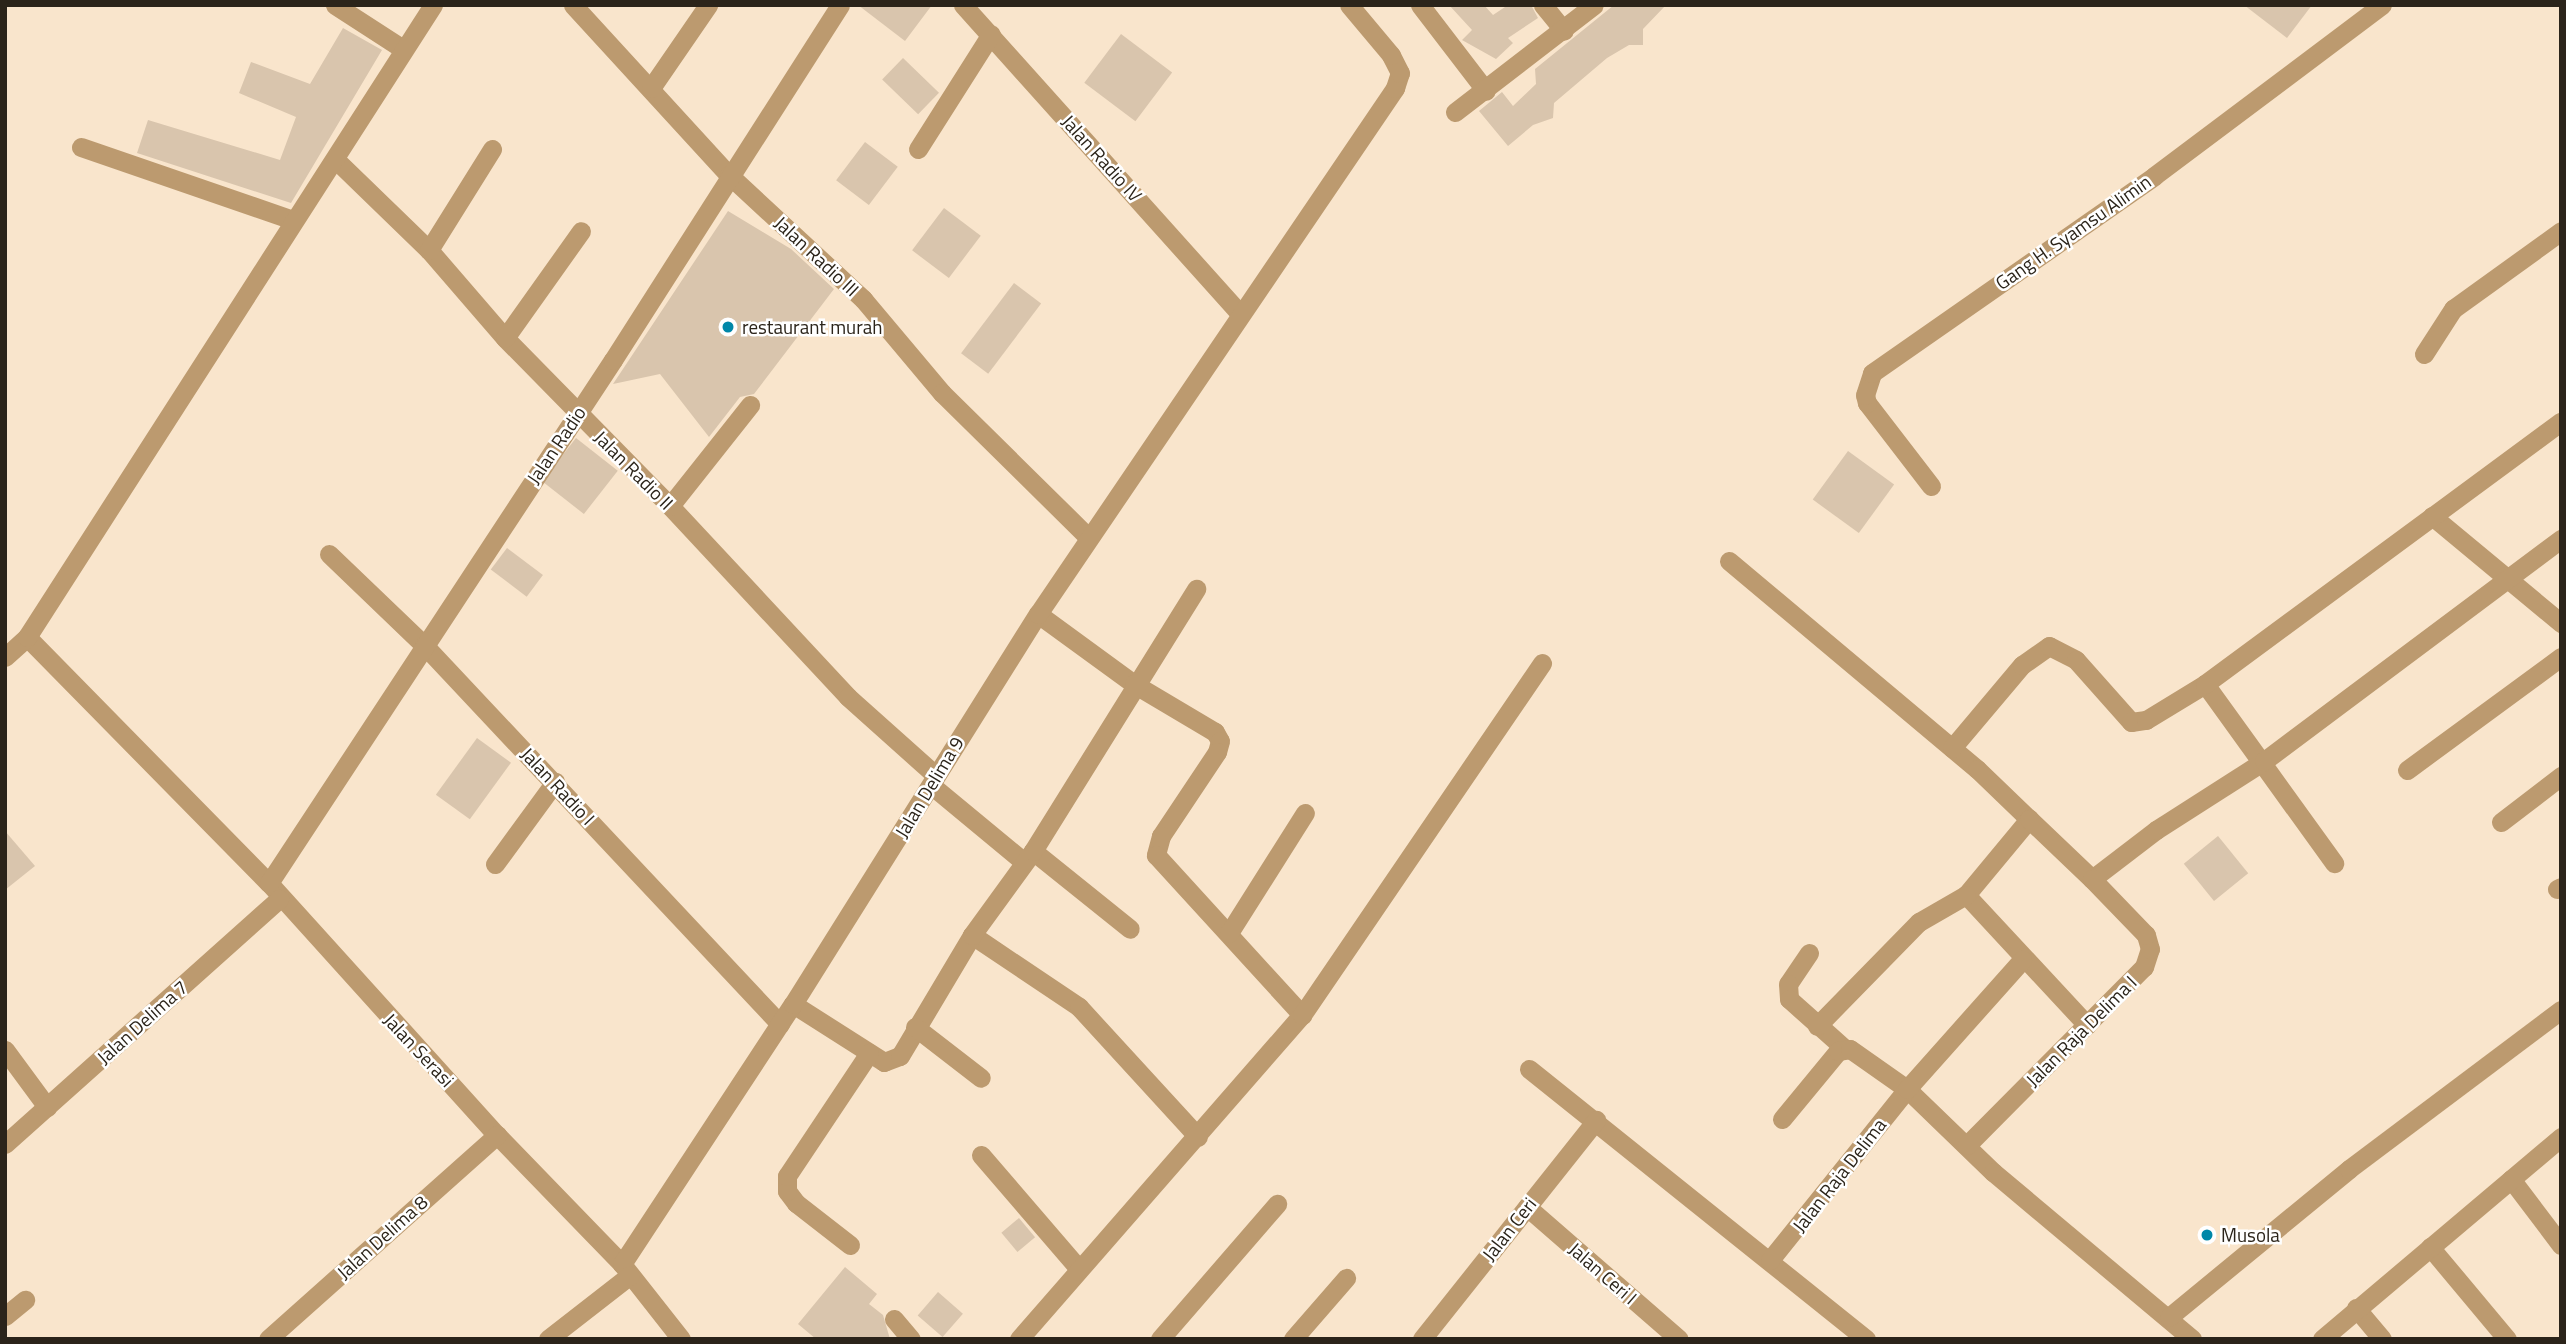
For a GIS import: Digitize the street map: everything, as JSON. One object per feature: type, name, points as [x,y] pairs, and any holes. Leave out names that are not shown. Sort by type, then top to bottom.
[{"type":"street","points":[[335,5],[404,49]]},
{"type":"street","points":[[5,657],[27,638],[293,220],[337,161],[433,5]]},
{"type":"street","name":"Jalan Radio III","points":[[573,5],[729,175],[863,299],[942,393],[1089,538]]},
{"type":"street","points":[[651,88],[708,5]]},
{"type":"street","name":"Jalan Radio","points":[[274,891],[424,645],[840,5]]},
{"type":"street","name":"Jalan Radio IV","points":[[963,5],[1239,313]]},
{"type":"street","name":"Jalan Delima 9","points":[[548,1339],[626,1270],[1038,614],[1239,313],[1395,88],[1400,73],[1391,55],[1349,5]]},
{"type":"street","points":[[1543,5],[1564,31]]},
{"type":"street","points":[[1455,113],[1564,31],[1594,5]]},
{"type":"street","name":"Gang H. Syamsu Alimin","points":[[1931,486],[1867,403],[1865,395],[1872,373],[2154,176],[2382,5]]},
{"type":"street","points":[[1412,7],[1486,91]]},
{"type":"street","points":[[918,149],[991,34]]},
{"type":"street","points":[[81,147],[293,220]]},
{"type":"street","points":[[429,250],[492,149]]},
{"type":"street","name":"Jalan Radio II","points":[[337,161],[429,250],[505,338],[670,506],[848,697],[933,780],[1028,856],[1130,929]]},
{"type":"street","points":[[505,338],[581,231]]},
{"type":"street","points":[[2424,354],[2453,309],[2561,231]]},
{"type":"street","points":[[670,506],[750,405]]},
{"type":"street","points":[[1952,748],[2027,659],[2049,646],[2076,660],[2135,723],[2205,684],[2561,422]]},
{"type":"street","points":[[2432,516],[2510,577],[2561,623]]},
{"type":"street","points":[[1729,561],[1952,748],[2092,879],[2156,830],[2264,761],[2561,539]]},
{"type":"street","name":"Jalan Radio I","points":[[329,554],[424,645],[780,1024]]},
{"type":"street","points":[[793,1004],[884,1062],[893,1061],[972,935],[1028,856],[1196,589]]},
{"type":"street","points":[[1038,614],[1134,684],[1215,732],[1220,741],[1217,752],[1156,848],[1160,863],[1229,933],[1301,1015]]},
{"type":"street","name":"Jalan Serasi","points":[[27,638],[274,891],[497,1135],[626,1270],[681,1339]]},
{"type":"street","points":[[2407,770],[2561,657]]},
{"type":"street","points":[[1018,1339],[1198,1137],[1301,1015],[1542,663]]},
{"type":"street","points":[[2205,684],[2264,761],[2334,863]]},
{"type":"street","points":[[2501,822],[2561,776]]},
{"type":"street","points":[[495,864],[555,782]]},
{"type":"street","points":[[1229,933],[1305,813]]},
{"type":"street","points":[[1817,1026],[1919,922],[1966,895],[2029,818]]},
{"type":"street","name":"Jalan Raja Delima I","points":[[1967,1145],[2144,967],[2151,944],[2092,879]]},
{"type":"street","name":"Jalan Delima 7","points":[[6,1143],[274,891]]},
{"type":"street","points":[[1966,895],[2022,960],[2087,1025]]},
{"type":"street","points":[[972,935],[1079,1007],[1198,1137]]},
{"type":"street","points":[[1809,953],[1787,991],[1792,1006],[1844,1048],[1907,1089],[1993,1172],[2192,1339]]},
{"type":"street","name":"Jalan Raja Delima","points":[[1770,1260],[1907,1089],[2022,960]]},
{"type":"street","points":[[2169,1317],[2349,1169],[2561,1010]]},
{"type":"street","points":[[915,1027],[981,1078]]},
{"type":"street","points":[[1782,1119],[1844,1048]]},
{"type":"street","points":[[5,1050],[47,1107]]},
{"type":"street","points":[[850,1245],[796,1203],[787,1191],[787,1176],[869,1053]]},
{"type":"street","points":[[1529,1069],[1866,1339]]},
{"type":"street","name":"Jalan Ceri","points":[[1422,1339],[1596,1121]]},
{"type":"street","name":"Jalan Delima 8","points":[[268,1339],[497,1135]]},
{"type":"street","points":[[2322,1339],[2561,1137]]},
{"type":"street","points":[[981,1155],[1079,1269]]},
{"type":"street","points":[[2511,1179],[2561,1245]]},
{"type":"street","points":[[1160,1339],[1277,1204]]},
{"type":"street","name":"Jalan Ceri I","points":[[1527,1207],[1679,1339]]},
{"type":"street","points":[[2430,1247],[2507,1339]]},
{"type":"street","points":[[1293,1339],[1346,1278]]},
{"type":"street","points":[[5,1316],[25,1300]]},
{"type":"street","points":[[2357,1308],[2382,1339]]},
{"type":"street","points":[[894,1319],[911,1339]]},
{"type":"building","points":[[858,5],[932,5],[905,41]]},
{"type":"building","points":[[1449,5],[1484,5],[1493,15],[1508,5],[1531,5],[1538,18],[1508,38],[1513,43],[1496,59],[1462,40],[1472,30]]},
{"type":"building","points":[[1614,5],[1666,5],[1643,29],[1643,45],[1629,45],[1607,58],[1554,103],[1553,118],[1533,125],[1508,146],[1479,111],[1502,92],[1513,106],[1536,84],[1535,69]]},
{"type":"building","points":[[2244,5],[2312,5],[2287,38]]},
{"type":"building","points":[[343,28],[382,50],[291,203],[137,153],[148,120],[280,160],[296,117],[239,93],[251,62],[310,84]]},
{"type":"building","points":[[1121,34],[1172,73],[1135,121],[1084,83]]},
{"type":"building","points":[[903,58],[939,93],[918,114],[882,80]]},
{"type":"building","points":[[865,142],[898,167],[869,205],[836,180]]},
{"type":"building","points":[[944,208],[981,236],[949,278],[912,250]]},
{"type":"building","name":"restaurant murah","points":[[728,211],[791,249],[834,289],[754,394],[740,397],[709,437],[660,374],[613,384]]},
{"type":"building","points":[[1014,283],[1041,303],[988,374],[961,353]]},
{"type":"building","points":[[576,438],[618,471],[584,514],[542,481]]},
{"type":"building","points":[[1848,451],[1894,485],[1859,533],[1813,500]]},
{"type":"building","points":[[507,548],[543,575],[527,597],[491,570]]},
{"type":"building","points":[[477,738],[511,763],[470,819],[436,795]]},
{"type":"building","points":[[5,831],[35,866],[5,890]]},
{"type":"building","points":[[2218,836],[2248,873],[2214,901],[2184,864]]},
{"type":"building","points":[[1019,1218],[1035,1237],[1017,1252],[1001,1233]]},
{"type":"building","points":[[845,1267],[877,1294],[869,1304],[883,1315],[890,1339],[816,1339],[798,1324]]},
{"type":"building","points":[[938,1292],[963,1314],[943,1337],[918,1315]]},
{"type":"place","name":"restaurant murah","points":[[728,327]]},
{"type":"place","name":"Musola","points":[[2207,1235]]}]
